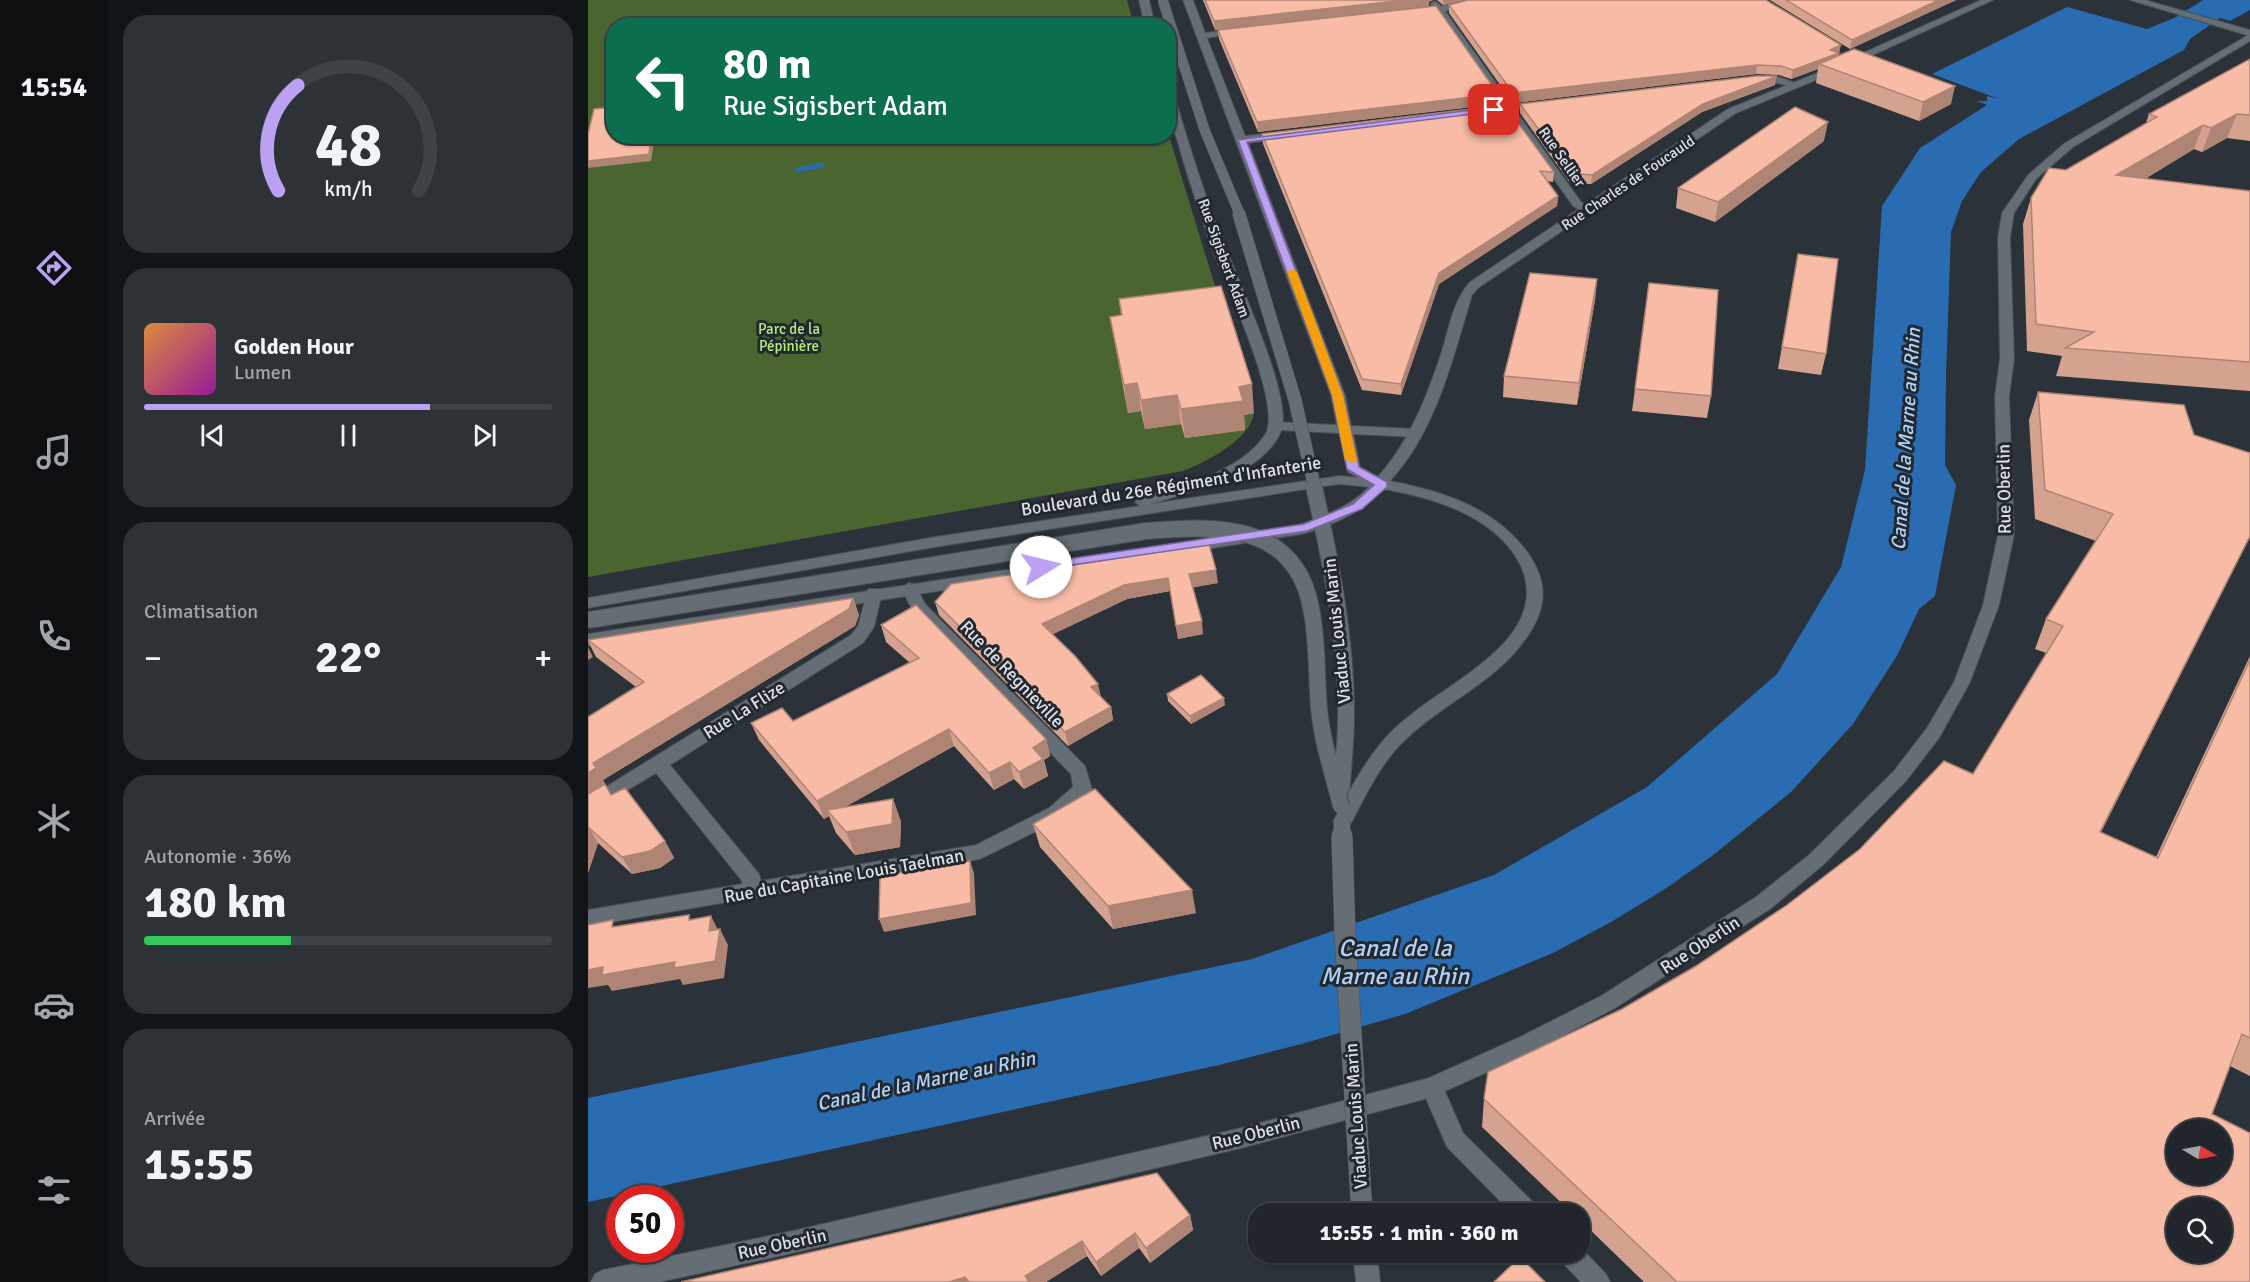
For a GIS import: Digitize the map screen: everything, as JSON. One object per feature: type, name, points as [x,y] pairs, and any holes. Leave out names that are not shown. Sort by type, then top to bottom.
[{"type":"main road","points":[[1143,0],[1148,18]]},
{"type":"main road","name":"Viaduc Louis Marin","points":[[1163,0],[1169,18]]},
{"type":"main road","points":[[1188,0],[1338,395],[1353,469],[1382,485],[1451,503],[1480,515],[1517,546],[1535,578],[1538,598],[1529,626],[1513,643],[1451,697],[1400,734],[1382,755],[1341,814]]},
{"type":"main road","name":"Rue Sellier","points":[[1432,0],[1577,204],[1587,210]]},
{"type":"main road","points":[[1413,13],[1490,0]]},
{"type":"main road","name":"Rue Charles de Foucauld","points":[[1382,485],[1415,433],[1435,392],[1466,294],[1474,285],[1732,111],[1857,59],[1988,0]]},
{"type":"main road","points":[[2135,0],[2150,2],[2250,35]]},
{"type":"main road","points":[[1200,36],[1251,30]]},
{"type":"main road","name":"Rue Oberlin","points":[[610,1281],[788,1243],[1214,1144],[1432,1088],[1527,1044],[1608,1002],[1754,910],[1816,860],[1900,776],[1933,733],[1962,682],[1991,605],[2006,535],[2002,396],[2007,359],[2004,238],[2008,213],[2032,177],[2069,145],[2250,35]]},
{"type":"main road","name":"Viaduc Louis Marin","points":[[1176,41],[1205,131],[1238,207],[1244,235],[1295,400],[1330,558],[1342,645],[1346,717],[1341,814],[1345,946],[1361,1203]]},
{"type":"main road","points":[[1845,52],[1857,59]]},
{"type":"main road","points":[[1744,81],[1766,79],[1795,85]]},
{"type":"main road","points":[[1472,112],[1557,102]]},
{"type":"main road","name":"Rue Sigisbert Adam","points":[[1176,118],[1271,391],[1276,408],[1276,426]]},
{"type":"main road","points":[[1242,140],[1291,134]]},
{"type":"main road","points":[[1097,518],[1205,482],[1229,470],[1248,458],[1271,438],[1276,426],[1415,433]]},
{"type":"main road","name":"Boulevard du 26e Régiment d'Infanterie","points":[[588,603],[935,542],[1339,480],[1382,485]]},
{"type":"main road","points":[[588,640],[874,593],[1307,528],[1358,506],[1382,485]]},
{"type":"main road","points":[[588,620],[1146,531],[1198,527],[1240,531],[1274,545],[1288,558],[1308,594],[1317,654],[1320,718],[1341,814]]},
{"type":"main road","name":"Rue de Regnieville","points":[[909,588],[914,601],[1079,771],[1083,789]]},
{"type":"main road","name":"Rue La Flize","points":[[588,807],[857,639],[866,627],[874,593]]},
{"type":"main road","points":[[659,764],[752,879],[750,893]]},
{"type":"main road","name":"Rue du Capitaine Louis Taelman","points":[[588,918],[750,893],[980,852],[1056,813],[1083,789]]},
{"type":"main road","points":[[1432,1088],[1455,1140],[1518,1203]]},
{"type":"main road","points":[[1366,1263],[1368,1282]]},
{"type":"main road","points":[[1579,1263],[1598,1282]]},
{"type":"green space","name":"Parc de la Pépinière","points":[[588,0],[1127,0],[1132,18],[606,18],[606,144],[1171,144],[1254,413],[1251,423],[1236,441],[1226,449],[1183,471],[588,577]]},
{"type":"water","name":"Canal de la Marne au Rhin","points":[[2203,0],[2250,0],[2250,10],[2230,21],[2220,18],[2190,39],[2184,50],[2019,139],[1981,172],[1962,201],[1951,232],[1946,376],[1945,465],[1956,485],[1935,596],[1919,609],[1898,654],[1853,724],[1791,792],[1712,856],[1665,889],[1611,922],[1553,953],[1405,1014],[1219,1065],[666,1185],[606,1185],[606,1198],[588,1202],[588,1098],[1252,959],[1494,875],[1647,787],[1777,674],[1841,567],[1865,470],[1882,206],[1920,148],[1987,105],[1977,101],[1987,101],[1987,96],[1999,99],[1932,74],[2067,7],[2147,29],[2174,18]]},
{"type":"building","points":[[1205,0],[1406,0],[1214,21]]},
{"type":"building","points":[[1468,0],[1766,0],[1841,45],[1830,50],[1839,53],[1793,70],[1781,66],[1757,65],[1513,93],[1449,5]]},
{"type":"building","points":[[1786,0],[1939,0],[1852,40]]},
{"type":"building","points":[[1436,6],[1498,94],[1257,122],[1218,30]]},
{"type":"building","points":[[1854,49],[1955,86],[1923,102],[1819,64]]},
{"type":"building","points":[[2250,59],[2250,115],[2237,114],[2211,128],[2203,125],[2116,175],[2250,191],[2250,362],[2065,348],[2094,332],[2036,324],[2031,198],[2049,168],[2066,170],[2157,117],[2149,114]]},
{"type":"building","points":[[1757,76],[1777,76],[1703,104],[1592,175],[1571,173],[1520,104]]},
{"type":"building","points":[[1505,105],[1554,172],[1540,171],[1558,196],[1439,273],[1401,384],[1362,379],[1262,134]]},
{"type":"building","points":[[1795,107],[1828,122],[1718,202],[1678,188]]},
{"type":"building","points":[[606,108],[606,144],[650,144],[649,154],[588,161],[588,134],[594,109]]},
{"type":"building","points":[[1798,254],[1838,259],[1826,354],[1782,347]]},
{"type":"building","points":[[1530,273],[1597,279],[1579,383],[1504,376]]},
{"type":"building","points":[[1649,283],[1718,290],[1711,396],[1635,389]]},
{"type":"building","points":[[1221,286],[1252,384],[1239,387],[1243,401],[1181,409],[1177,395],[1141,400],[1137,383],[1124,385],[1110,317],[1122,315],[1119,299]]},
{"type":"building","points":[[2038,392],[2184,405],[2194,435],[2250,453],[2250,536],[2100,832],[2158,858],[2250,660],[2250,1038],[2242,1034],[2212,1114],[2222,1119],[2166,1119],[2166,1185],[2232,1185],[2232,1124],[2250,1133],[2250,1282],[1677,1282],[1484,1099],[1488,1072],[1622,1009],[1696,966],[1787,905],[1860,849],[1944,761],[1973,774],[2063,626],[2046,619],[2113,514],[2045,490]]},
{"type":"building","points":[[1209,544],[1216,570],[1189,574],[1202,621],[1176,626],[1168,578],[1124,585],[1042,624],[1075,656],[1098,684],[1091,687],[1111,707],[1065,732],[935,602],[951,584]]},
{"type":"building","points":[[853,598],[849,609],[593,763],[596,768],[588,773],[588,717],[644,682],[588,640]]},
{"type":"building","points":[[916,605],[1046,739],[1033,748],[1043,759],[1019,772],[1010,762],[989,773],[949,729],[817,801],[751,723],[782,708],[793,721],[919,658],[881,625]]},
{"type":"building","points":[[1201,675],[1224,698],[1190,716],[1167,694]]},
{"type":"building","points":[[605,784],[611,795],[625,788],[665,841],[650,851],[622,857],[588,827],[588,794]]},
{"type":"building","points":[[1095,789],[1192,890],[1108,906],[1033,824]]},
{"type":"building","points":[[893,799],[892,824],[846,832],[827,810]]},
{"type":"building","points":[[970,861],[971,903],[879,919],[880,876]]},
{"type":"building","points":[[689,915],[689,920],[711,916],[709,931],[720,929],[715,961],[674,968],[675,962],[602,975],[603,967],[588,970],[588,925],[613,920],[612,927]]},
{"type":"building","points":[[1157,1173],[1190,1215],[1146,1248],[1135,1233],[1096,1262],[1082,1241],[1025,1276],[1029,1282],[969,1282],[965,1277],[949,1282],[681,1282]]},
{"type":"building","points":[[1514,1263],[1526,1263],[1545,1282],[1494,1282]]},
{"type":"waterway","points":[[798,170],[822,165]]},
{"type":"slow traffic","points":[[1292,272],[1338,395],[1351,460]]},
{"type":"route","points":[[1041,567],[1307,528],[1358,506],[1382,485],[1363,477],[1353,469],[1338,395],[1242,140],[1494,110]]}]
